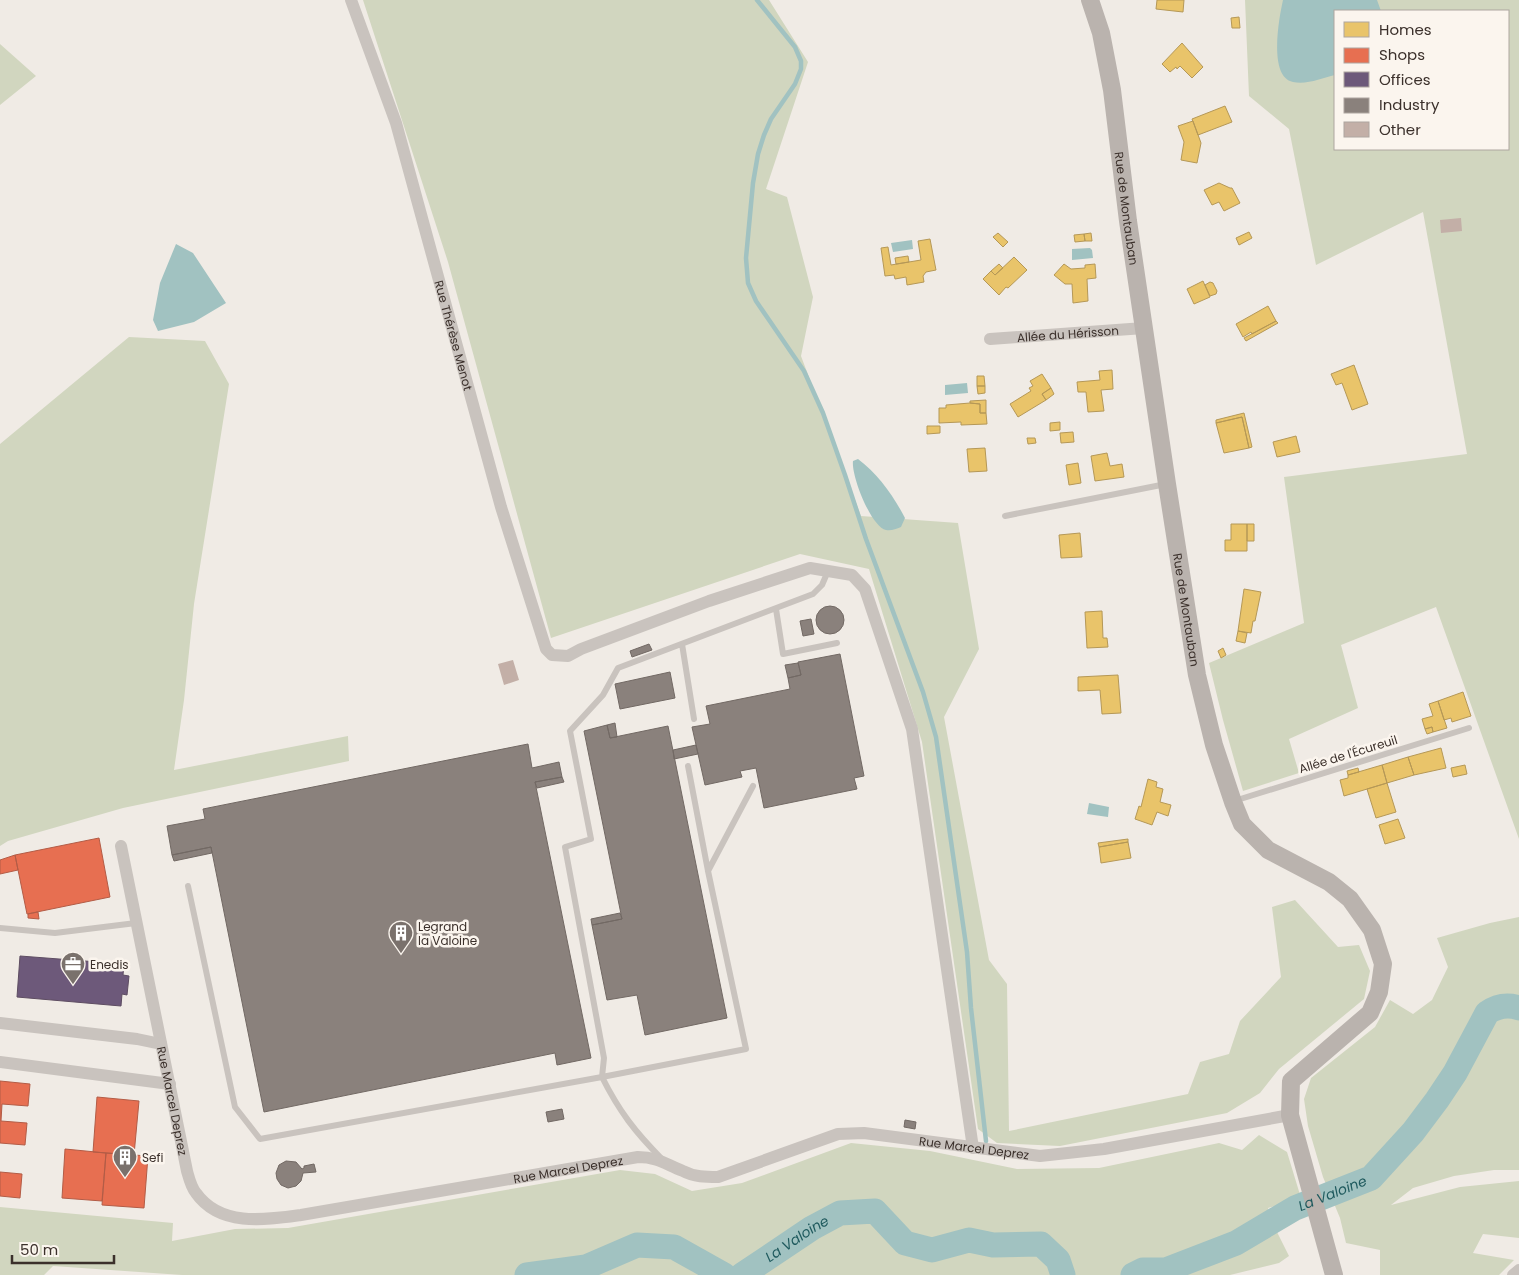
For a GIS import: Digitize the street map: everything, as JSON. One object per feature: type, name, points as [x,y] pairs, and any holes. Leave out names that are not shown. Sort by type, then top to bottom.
[{"type":"street","name":"Rue Thérèse Menot","points":[[351,0],[396,123],[501,507],[546,648],[552,655],[568,656],[581,649],[709,601],[810,568],[828,571]]},
{"type":"street","name":"Rue de Montauban","points":[[1090,0],[1101,33],[1112,90],[1128,221],[1167,484],[1197,675],[1214,745],[1242,824],[1268,850],[1329,882],[1350,899],[1372,930],[1383,964],[1379,992],[1370,1014],[1291,1081],[1290,1115],[1334,1275]]},
{"type":"street","name":"Allée du Hérisson","points":[[990,340],[1144,328]]},
{"type":"street","points":[[828,571],[852,575],[865,589],[912,730],[973,1148]]},
{"type":"street","name":"Rue Marcel Deprez","points":[[121,846],[187,1171],[195,1192],[208,1206],[235,1218],[264,1220],[301,1215],[638,1157],[650,1157],[664,1161],[683,1172],[700,1177],[718,1177],[838,1134],[864,1133],[1040,1156],[1104,1149],[1290,1115]]},
{"type":"street","points":[[0,1023],[137,1039],[161,1044]]},
{"type":"street","points":[[0,1062],[170,1084]]},
{"type":"street","points":[[1513,1275],[1519,1270]]},
{"type":"lane","points":[[1005,516],[1167,484]]},
{"type":"lane","points":[[664,1161],[640,1137],[616,1106],[602,1077],[604,1058],[565,847],[591,839],[570,732],[603,694],[618,668],[813,594],[822,585],[828,571]]},
{"type":"lane","points":[[776,609],[783,654],[837,643]]},
{"type":"lane","points":[[682,644],[694,719]]},
{"type":"lane","name":"Allée de l'Écureuil","points":[[1233,802],[1469,728]]},
{"type":"lane","points":[[188,886],[235,1107],[260,1139],[746,1049],[688,766]]},
{"type":"lane","points":[[708,871],[753,786]]},
{"type":"lane","points":[[0,928],[55,933],[136,923]]},
{"type":"green space","points":[[363,0],[769,0],[808,62],[766,189],[787,197],[813,297],[801,356],[861,516],[958,523],[979,649],[944,717],[989,960],[1007,984],[1009,1131],[1188,1094],[1200,1062],[1229,1054],[1240,1021],[1281,977],[1272,907],[1295,900],[1338,947],[1359,945],[1370,971],[1364,999],[1279,1069],[1260,1093],[1227,1113],[1060,1146],[997,1143],[978,1129],[922,742],[869,569],[800,554],[551,638],[448,262]]},
{"type":"green space","points":[[1245,0],[1519,0],[1519,839],[1436,607],[1341,645],[1358,708],[1289,739],[1299,773],[1243,791],[1209,663],[1304,623],[1284,477],[1467,454],[1423,212],[1316,265],[1289,129],[1249,96]]},
{"type":"green space","points":[[0,44],[36,76],[0,105]]},
{"type":"green space","points":[[129,337],[205,341],[229,384],[194,604],[184,700],[174,770],[348,736],[349,761],[123,808],[8,841],[0,846],[0,444]]},
{"type":"green space","points":[[1519,917],[1519,1170],[1494,1170],[1454,1176],[1413,1188],[1391,1205],[1460,1187],[1519,1181],[1519,1238],[1483,1234],[1473,1253],[1514,1260],[1499,1275],[1380,1275],[1380,1250],[1346,1243],[1340,1218],[1323,1177],[1308,1126],[1304,1099],[1311,1078],[1375,1027],[1390,1000],[1413,1014],[1432,1000],[1448,967],[1437,938]]},
{"type":"green space","points":[[1259,1135],[1287,1152],[1301,1198],[1268,1208],[1273,1224],[1289,1256],[1279,1263],[1230,1275],[182,1275],[53,1266],[44,1275],[0,1275],[0,1207],[173,1223],[172,1241],[235,1229],[288,1228],[620,1170],[655,1174],[692,1191],[742,1183],[851,1143],[930,1151],[1017,1169],[1099,1168],[1219,1143],[1242,1150]]},
{"type":"water","points":[[1283,0],[1377,0],[1381,10],[1334,10],[1334,75],[1309,82],[1293,82],[1285,78],[1280,70],[1277,46]]},
{"type":"water","points":[[912,240],[913,249],[893,252],[891,243]]},
{"type":"water","points":[[176,244],[193,253],[226,303],[194,322],[158,331],[153,320],[160,283]]},
{"type":"water","points":[[1090,248],[1093,258],[1072,260],[1072,249]]},
{"type":"water","points":[[967,383],[968,393],[945,395],[945,385]]},
{"type":"water","points":[[858,459],[878,478],[895,501],[905,518],[901,527],[886,530],[880,527],[868,511],[853,468],[853,461]]},
{"type":"water","points":[[1089,803],[1109,807],[1108,817],[1087,814]]},
{"type":"building: Homes","points":[[1157,0],[1184,0],[1183,12],[1156,9]]},
{"type":"building: Homes","points":[[1239,17],[1240,28],[1232,28],[1231,18]]},
{"type":"building: Homes","points":[[1182,43],[1203,67],[1192,78],[1180,66],[1170,72],[1162,64]]},
{"type":"building: Homes","points":[[1225,106],[1232,122],[1198,135],[1192,119]]},
{"type":"building: Homes","points":[[1193,121],[1201,143],[1197,163],[1181,160],[1184,142],[1178,126]]},
{"type":"building: Homes","points":[[1219,183],[1232,188],[1240,203],[1224,211],[1219,202],[1212,205],[1204,190]]},
{"type":"building: Homes","points":[[1249,232],[1252,238],[1239,245],[1236,238]]},
{"type":"building: Homes","points":[[998,233],[1008,242],[1003,247],[993,237]]},
{"type":"building: Homes","points":[[1091,233],[1092,241],[1085,241],[1084,234]]},
{"type":"building: Homes","points":[[1084,234],[1085,241],[1075,242],[1074,235]]},
{"type":"building: Homes","points":[[930,239],[936,270],[926,272],[923,276],[924,282],[907,285],[906,277],[895,279],[894,275],[885,276],[881,248],[888,247],[891,265],[921,260],[918,241]]},
{"type":"building: Homes","points":[[908,256],[909,262],[896,264],[895,258]]},
{"type":"building: Homes","points":[[1014,257],[1027,270],[999,295],[983,279],[991,271],[995,275]]},
{"type":"building: Homes","points":[[999,264],[1003,268],[995,275],[991,271]]},
{"type":"building: Homes","points":[[1064,264],[1071,269],[1085,268],[1085,265],[1095,264],[1096,278],[1087,279],[1088,301],[1073,303],[1072,284],[1065,284],[1054,275]]},
{"type":"building: Homes","points":[[1203,281],[1210,297],[1194,304],[1187,289]]},
{"type":"building: Homes","points":[[1210,282],[1213,283],[1217,291],[1216,294],[1210,296],[1205,285]]},
{"type":"building: Homes","points":[[1268,306],[1276,321],[1243,337],[1236,324]]},
{"type":"building: Homes","points":[[1276,321],[1278,323],[1246,341],[1244,338]]},
{"type":"building: Homes","points":[[1354,365],[1368,404],[1352,410],[1342,383],[1336,385],[1331,374]]},
{"type":"building: Homes","points":[[1112,370],[1113,389],[1101,390],[1104,411],[1088,412],[1086,392],[1078,392],[1077,382],[1100,380],[1099,371]]},
{"type":"building: Homes","points":[[1042,374],[1051,388],[1042,394],[1046,400],[1018,417],[1010,404],[1031,391],[1029,388],[1033,386],[1030,381]]},
{"type":"building: Homes","points":[[977,376],[984,376],[985,386],[977,386]]},
{"type":"building: Homes","points":[[977,386],[985,386],[985,393],[978,394]]},
{"type":"building: Homes","points":[[1051,388],[1054,394],[1046,400],[1042,394]]},
{"type":"building: Homes","points":[[986,400],[986,413],[980,413],[980,404],[970,403],[970,401]]},
{"type":"building: Homes","points":[[980,404],[980,413],[986,413],[987,424],[961,425],[961,422],[939,423],[939,408],[946,408],[946,405]]},
{"type":"building: Homes","points":[[1244,413],[1252,447],[1249,448],[1242,417],[1216,423],[1216,420]]},
{"type":"building: Homes","points":[[1242,417],[1249,448],[1224,453],[1216,423]]},
{"type":"building: Homes","points":[[1060,422],[1060,430],[1050,431],[1050,423]]},
{"type":"building: Homes","points":[[927,426],[940,426],[940,433],[927,434]]},
{"type":"building: Homes","points":[[1073,432],[1074,442],[1061,443],[1060,433]]},
{"type":"building: Homes","points":[[1296,436],[1300,452],[1277,457],[1273,442]]},
{"type":"building: Homes","points":[[1027,438],[1035,438],[1036,443],[1028,444]]},
{"type":"building: Homes","points":[[985,448],[987,471],[969,472],[967,449]]},
{"type":"building: Homes","points":[[1107,453],[1110,466],[1122,464],[1124,477],[1095,481],[1091,456]]},
{"type":"building: Homes","points":[[1078,463],[1081,483],[1069,485],[1066,465]]},
{"type":"building: Homes","points":[[1231,524],[1247,524],[1247,551],[1225,551],[1225,540],[1231,540]]},
{"type":"building: Homes","points":[[1247,524],[1254,524],[1254,541],[1247,541]]},
{"type":"building: Homes","points":[[1080,533],[1082,557],[1061,558],[1059,535]]},
{"type":"building: Homes","points":[[1244,589],[1261,592],[1251,633],[1238,631]]},
{"type":"building: Homes","points":[[1102,611],[1103,638],[1107,638],[1108,647],[1087,648],[1085,612]]},
{"type":"building: Homes","points":[[1238,631],[1247,633],[1245,643],[1236,641]]},
{"type":"building: Homes","points":[[1223,648],[1226,655],[1221,658],[1218,651]]},
{"type":"building: Homes","points":[[1118,675],[1121,713],[1102,714],[1100,690],[1078,691],[1078,677]]},
{"type":"building: Homes","points":[[1463,692],[1471,716],[1452,722],[1451,718],[1444,720],[1438,701]]},
{"type":"building: Homes","points":[[1438,701],[1447,728],[1433,732],[1432,727],[1425,729],[1422,719],[1433,716],[1429,704]]},
{"type":"building: Homes","points":[[1432,727],[1433,732],[1427,734],[1425,729]]},
{"type":"building: Homes","points":[[1441,748],[1446,768],[1414,775],[1408,757]]},
{"type":"building: Homes","points":[[1408,757],[1414,775],[1387,783],[1382,765]]},
{"type":"building: Homes","points":[[1382,765],[1387,783],[1344,796],[1340,780],[1348,778],[1348,775]]},
{"type":"building: Homes","points":[[1465,765],[1467,774],[1453,777],[1451,768]]},
{"type":"building: Homes","points":[[1358,768],[1359,772],[1348,775],[1347,771]]},
{"type":"building: Homes","points":[[1148,779],[1157,782],[1156,787],[1163,789],[1160,802],[1171,805],[1168,816],[1157,812],[1152,825],[1135,819],[1139,806],[1141,807]]},
{"type":"building: Homes","points":[[1387,783],[1396,812],[1376,818],[1367,789]]},
{"type":"building: Homes","points":[[1398,819],[1405,838],[1385,844],[1379,825]]},
{"type":"building: Homes","points":[[1128,839],[1128,842],[1099,847],[1098,843]]},
{"type":"building: Homes","points":[[1128,842],[1131,858],[1101,863],[1099,847]]},
{"type":"building: Shops","points":[[99,838],[110,897],[27,914],[15,855]]},
{"type":"building: Shops","points":[[15,855],[18,870],[0,874],[0,860]]},
{"type":"building: Shops","points":[[38,912],[39,919],[28,918],[28,914]]},
{"type":"building: Shops","points":[[0,1081],[30,1084],[28,1106],[2,1104],[1,1121],[27,1123],[25,1145],[0,1143]]},
{"type":"building: Shops","points":[[97,1097],[139,1101],[134,1155],[93,1152]]},
{"type":"building: Shops","points":[[65,1149],[106,1153],[102,1201],[62,1198]]},
{"type":"building: Shops","name":"Sefi","points":[[106,1153],[148,1156],[144,1208],[102,1205]]},
{"type":"building: Shops","points":[[0,1172],[22,1174],[20,1198],[0,1196]]},
{"type":"building: Offices","name":"Enedis","points":[[20,956],[124,964],[123,975],[129,976],[127,995],[122,994],[121,1006],[17,997]]},
{"type":"building: Industry","points":[[830,606],[840,610],[844,620],[840,630],[830,634],[820,630],[816,620],[820,610]]},
{"type":"building: Industry","points":[[811,619],[814,634],[803,636],[800,621]]},
{"type":"building: Industry","points":[[649,644],[652,650],[632,657],[630,651]]},
{"type":"building: Industry","points":[[840,654],[864,776],[854,778],[857,789],[764,808],[756,768],[740,771],[742,777],[705,785],[692,727],[710,724],[706,706],[790,689],[788,678],[801,675],[798,662]]},
{"type":"building: Industry","points":[[798,663],[801,675],[788,678],[785,665]]},
{"type":"building: Industry","points":[[670,672],[675,698],[620,709],[615,684]]},
{"type":"building: Industry","points":[[615,723],[617,737],[610,738],[607,725]]},
{"type":"building: Industry","points":[[607,725],[610,738],[668,726],[727,1018],[645,1035],[637,995],[607,1000],[592,925],[622,919],[584,731]]},
{"type":"building: Industry","name":"Legrand la Valoine","points":[[528,744],[532,768],[559,762],[562,777],[535,782],[591,1058],[557,1065],[555,1053],[264,1112],[211,847],[172,855],[167,826],[205,819],[203,809]]},
{"type":"building: Industry","points":[[696,745],[698,754],[674,759],[673,750]]},
{"type":"building: Industry","points":[[562,777],[564,782],[537,788],[535,782]]},
{"type":"building: Industry","points":[[211,847],[212,853],[174,861],[172,855]]},
{"type":"building: Industry","points":[[620,913],[622,919],[592,925],[591,919]]},
{"type":"building: Industry","points":[[562,1109],[564,1119],[548,1122],[546,1112]]},
{"type":"building: Industry","points":[[905,1120],[916,1122],[915,1129],[904,1127]]},
{"type":"building: Industry","points":[[286,1161],[296,1162],[302,1169],[304,1166],[314,1164],[316,1172],[303,1173],[301,1181],[296,1186],[288,1188],[281,1185],[276,1173],[279,1165]]},
{"type":"building: Other","points":[[1461,218],[1462,231],[1441,233],[1440,220]]},
{"type":"building: Other","points":[[513,660],[519,680],[504,685],[498,664]]},
{"type":"waterway","points":[[757,0],[795,47],[801,61],[801,69],[795,84],[771,119],[758,154],[753,183],[746,258],[748,283],[756,301],[804,371],[823,413],[866,539],[923,692],[936,737],[967,952],[971,1008],[986,1141]]},
{"type":"waterway","name":"La Valoine","points":[[1133,1275],[1143,1270],[1166,1270],[1236,1243],[1295,1208],[1371,1178],[1413,1132],[1437,1100],[1455,1073],[1487,1013],[1502,1006],[1519,1008]]},
{"type":"waterway","name":"La Valoine","points":[[742,1275],[812,1228],[840,1213],[875,1211],[905,1243],[932,1250],[969,1240],[993,1245],[1041,1244],[1058,1260],[1063,1275]]},
{"type":"waterway","name":"La Valoine","points":[[527,1275],[586,1267],[637,1245],[674,1247],[724,1275]]},
{"type":"place","name":"Legrand la Valoine","points":[[401,954]]},
{"type":"place","name":"Enedis","points":[[73,985]]},
{"type":"place","name":"Sefi","points":[[125,1178]]}]
